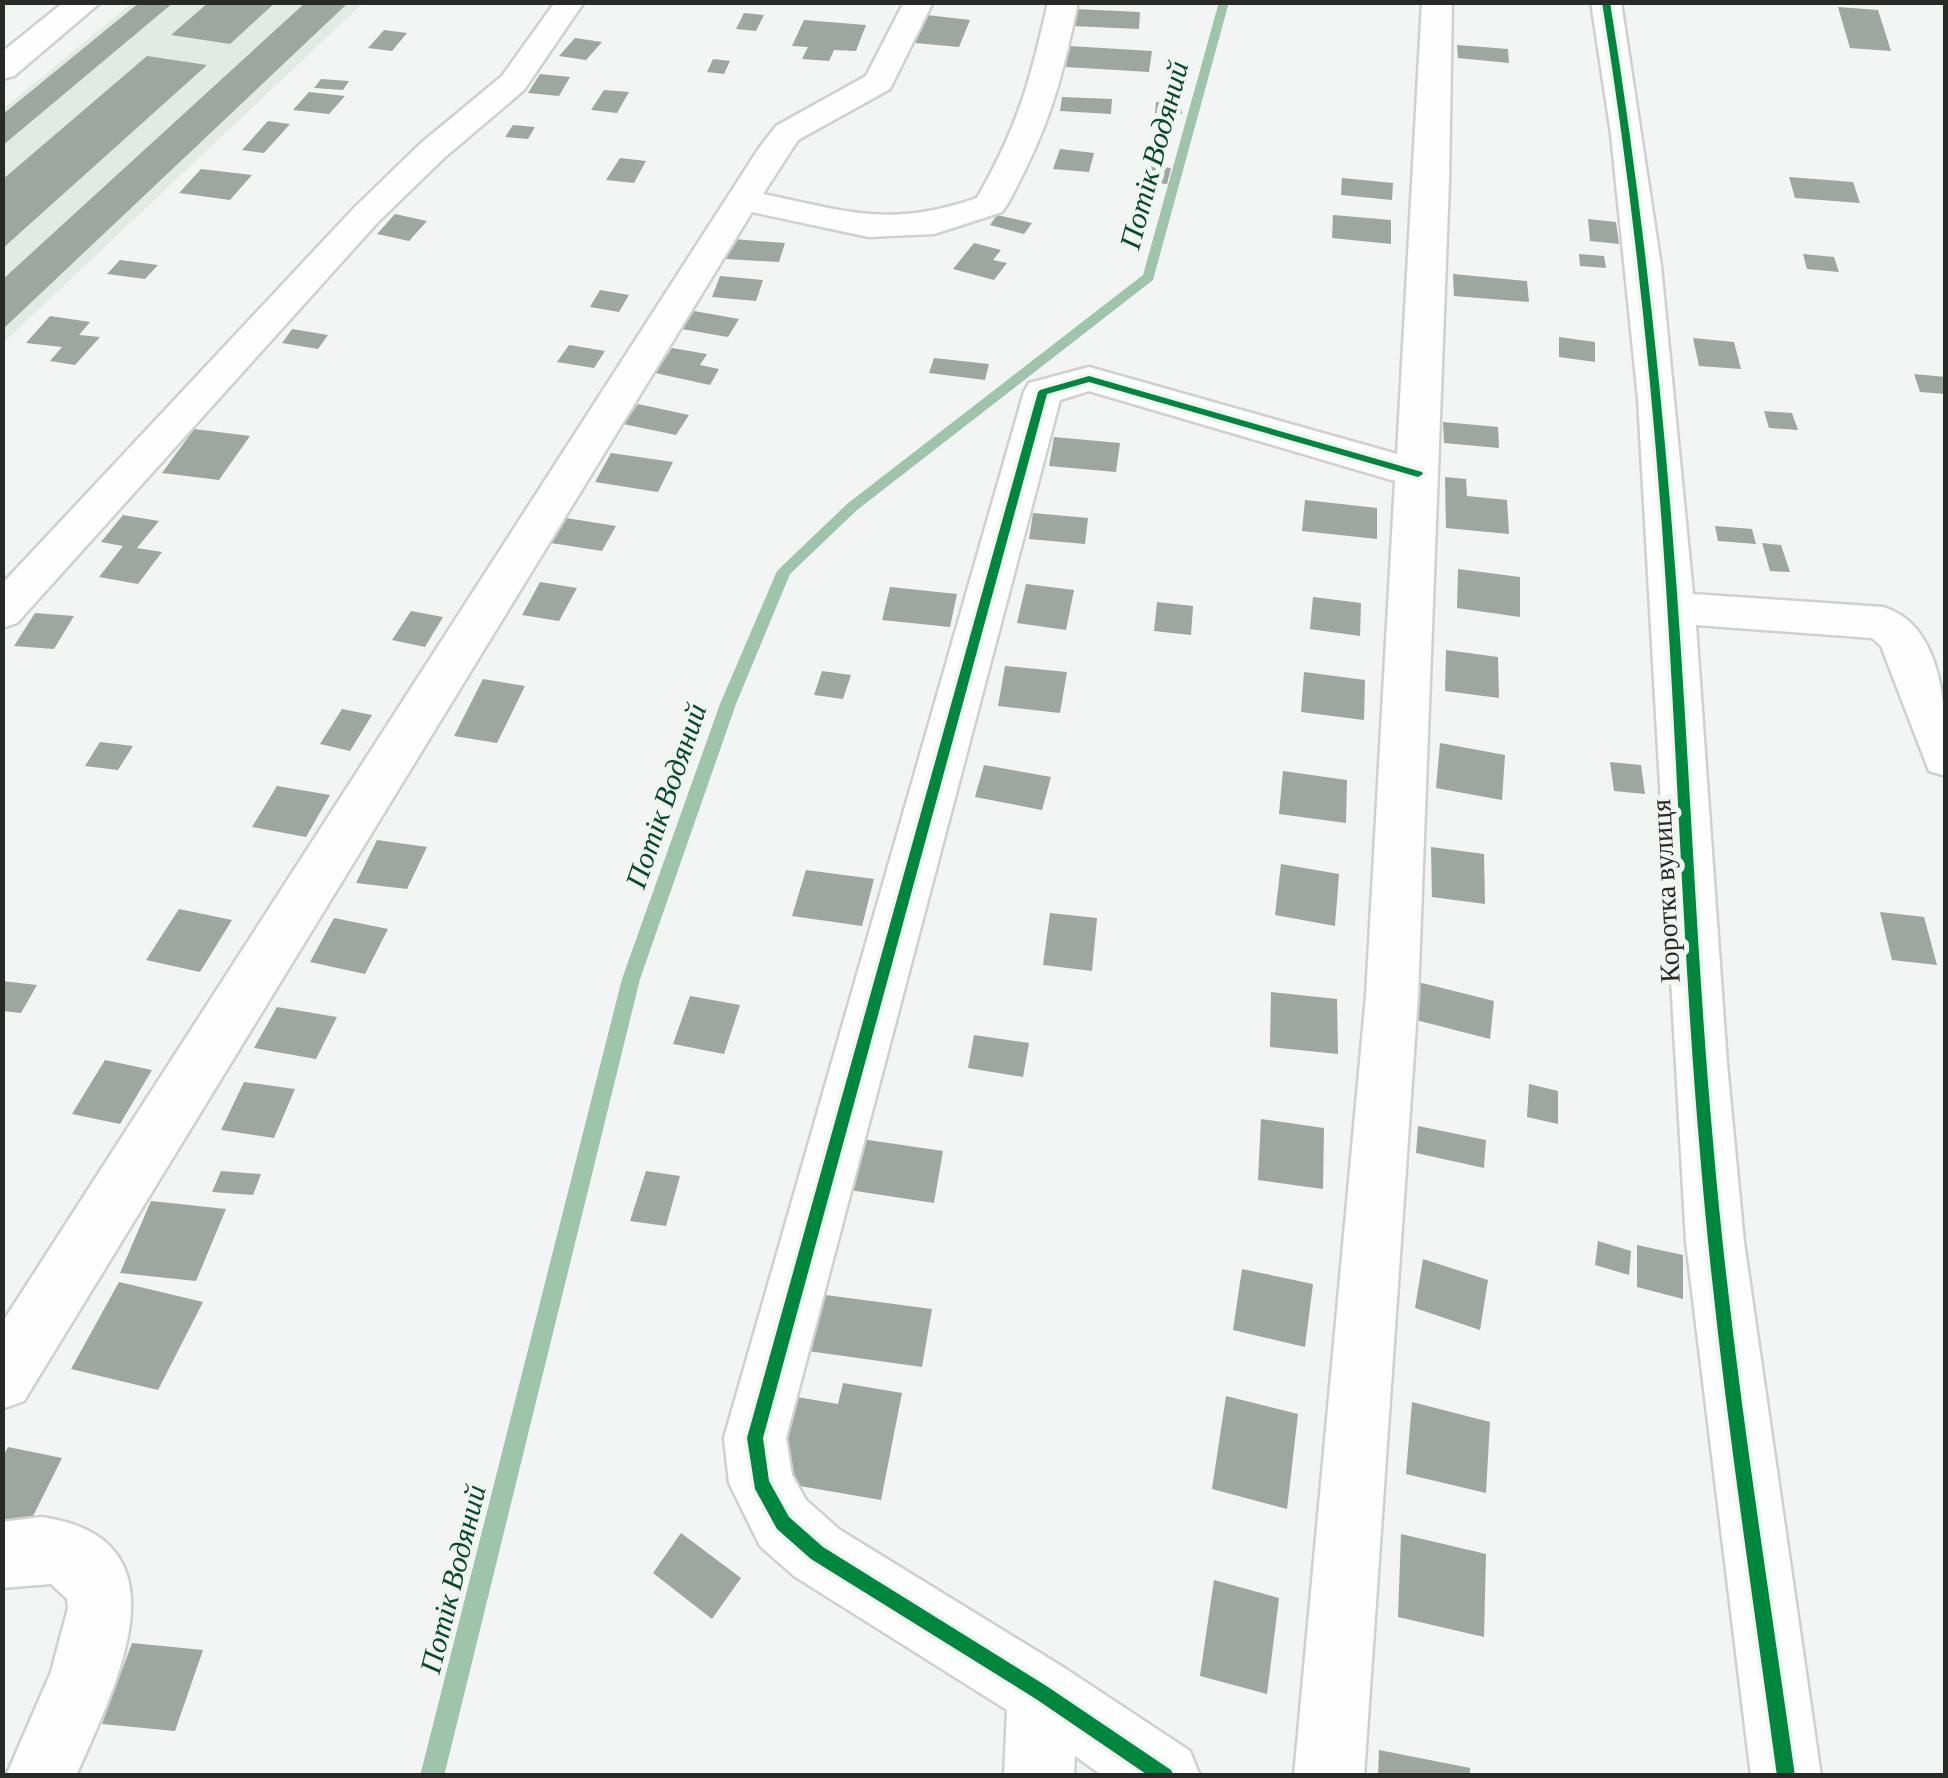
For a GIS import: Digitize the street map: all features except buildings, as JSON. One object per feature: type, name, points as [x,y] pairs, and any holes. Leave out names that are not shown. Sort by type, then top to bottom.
[{"type":"street","points":[[2,68],[85,2]]},
{"type":"street","points":[[2,612],[366,215],[513,83],[570,2]]},
{"type":"street","points":[[2,1378],[741,199],[788,133],[879,82],[919,2]]},
{"type":"street","points":[[741,199],[869,227],[934,224],[990,205],[1024,145],[1045,88],[1064,2]]},
{"type":"street","points":[[1329,1776],[1392,996],[1437,2]]},
{"type":"street","name":"Коротка вулиця","points":[[1606,2],[1632,150],[1675,608],[1700,1068],[1720,1287],[1786,1776]]},
{"type":"street","points":[[1165,1776],[1042,1693],[818,1553],[783,1523],[761,1484],[755,1438],[1038,402],[1054,386],[1089,379],[1418,474]]},
{"type":"street","points":[[1675,608],[1883,624],[1900,638],[1946,758]]},
{"type":"street","points":[[2,1556],[40,1550],[66,1554],[86,1568],[102,1603],[93,1646],[41,1776]]},
{"type":"street","points":[[1040,1776],[1042,1693]]},
{"type":"shaded area","points":[[132,3],[363,3],[3,343],[3,109]]},
{"type":"waterway","name":"Потік Водяний","points":[[432,1776],[631,979],[728,704],[784,571],[852,507],[1149,277],[1224,2]]},
{"type":"cycle path","points":[[1606,2],[1644,266],[1657,399],[1715,1242],[1786,1776]]},
{"type":"cycle path","points":[[1165,1776],[1042,1693],[817,1553],[783,1523],[761,1483],[755,1438],[1043,392],[1089,379],[1418,474]]}]
